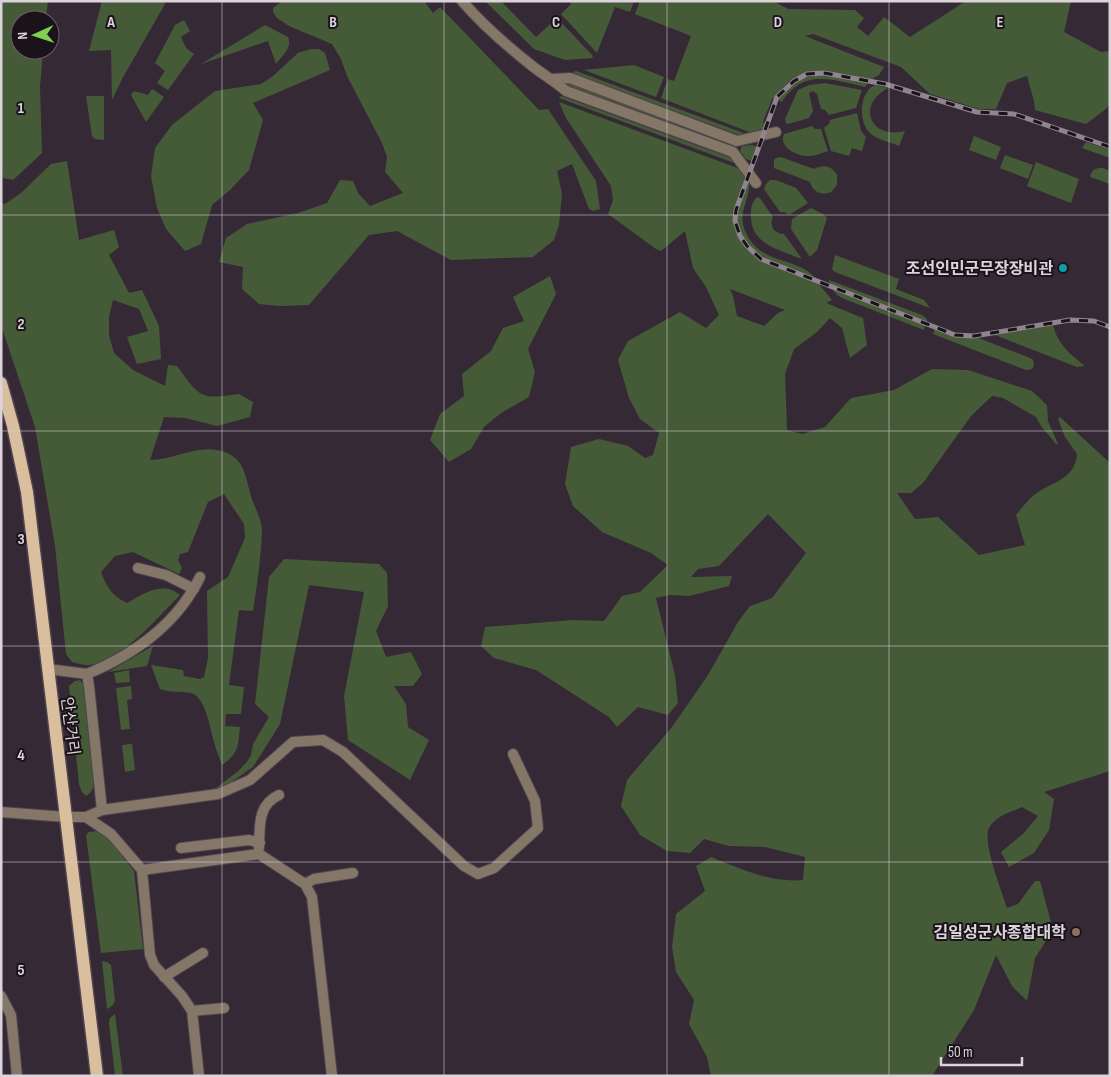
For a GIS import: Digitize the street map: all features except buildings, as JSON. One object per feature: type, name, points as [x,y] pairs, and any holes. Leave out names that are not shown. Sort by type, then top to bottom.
[{"type":"main road","name":"안산거리","points":[[1,383],[15,434],[27,492],[97,1076]]},
{"type":"street","points":[[462,1],[526,61],[566,91],[733,152],[756,183]]},
{"type":"street","points":[[552,79],[570,78],[737,141],[776,132]]},
{"type":"street","points":[[733,152],[737,141]]},
{"type":"street","points":[[138,568],[166,575],[194,589]]},
{"type":"street","points":[[48,669],[87,674],[129,654],[171,620],[191,595],[200,577]]},
{"type":"street","points":[[87,674],[102,810]]},
{"type":"street","points":[[1,812],[86,817],[102,810],[218,794],[250,780],[293,742],[323,740],[343,752],[464,866],[478,874],[494,868],[538,828],[535,801],[513,754]]},
{"type":"street","points":[[259,854],[261,814],[269,800],[279,795]]},
{"type":"street","points":[[86,817],[111,834],[142,870],[150,955],[154,965],[182,996],[192,1011],[199,1076]]},
{"type":"street","points":[[181,848],[249,840],[260,843]]},
{"type":"street","points":[[142,870],[259,854],[305,884],[312,897],[332,1076]]},
{"type":"street","points":[[305,884],[314,878],[353,873]]},
{"type":"street","points":[[164,977],[203,953]]},
{"type":"street","points":[[1,996],[11,1015],[17,1076]]},
{"type":"street","points":[[192,1011],[224,1008]]},
{"type":"green space","points":[[1,1],[48,1],[47,10],[10,10],[10,60],[42,60],[40,87],[42,153],[13,180],[3,178],[1,162]]},
{"type":"green space","points":[[102,1],[164,1],[165,4],[112,100],[111,50],[89,51]]},
{"type":"green space","points":[[282,1],[424,1],[433,13],[440,7],[539,110],[548,109],[596,181],[600,209],[593,211],[589,209],[572,164],[557,171],[562,194],[559,225],[554,240],[533,257],[451,260],[397,231],[369,235],[309,305],[281,306],[259,304],[242,289],[243,267],[219,262],[226,238],[247,224],[298,213],[327,203],[340,180],[353,181],[358,193],[370,206],[403,193],[385,172],[387,157],[382,143],[332,44],[289,26],[277,18],[273,8]]},
{"type":"green space","points":[[485,1],[501,1],[536,37],[557,18],[593,56],[592,58],[565,60],[534,49]]},
{"type":"green space","points":[[569,1],[634,1],[630,12],[615,7],[597,53],[561,14],[571,4]]},
{"type":"green space","points":[[640,1],[773,1],[788,9],[855,10],[864,18],[857,27],[868,36],[884,17],[910,37],[966,1],[1071,1],[1064,32],[1101,52],[1110,51],[1110,104],[1086,124],[1035,110],[1027,76],[1007,83],[996,109],[979,109],[930,94],[901,67],[813,34],[805,36],[884,67],[879,75],[872,79],[827,72],[807,73],[798,76],[782,88],[775,98],[772,99],[763,122],[766,124],[763,130],[754,134],[661,98],[668,79],[674,81],[691,36],[635,14]]},
{"type":"green space","points":[[184,20],[190,31],[181,37],[186,48],[194,54],[168,90],[157,83],[165,71],[155,63],[175,25]]},
{"type":"green space","points":[[265,25],[288,37],[289,44],[286,51],[276,64],[268,41],[201,64]]},
{"type":"green space","points":[[319,49],[325,53],[330,70],[253,103],[263,120],[249,170],[212,205],[201,244],[185,251],[166,229],[157,208],[151,176],[155,148],[172,125],[215,91],[261,84],[273,76],[298,53]]},
{"type":"green space","points":[[634,65],[664,77],[656,97],[584,70]]},
{"type":"green space","points":[[576,71],[749,135],[741,136],[573,72]]},
{"type":"green space","points":[[816,75],[868,83],[865,87],[830,80],[809,80],[799,84],[790,91],[782,102],[778,100],[797,81]]},
{"type":"green space","points":[[569,83],[729,144],[726,146],[568,86],[567,84]]},
{"type":"green space","points":[[825,83],[862,90],[856,108],[829,115],[825,110],[821,109],[817,94],[813,91],[809,93],[813,111],[809,118],[786,123],[785,119],[798,90],[809,85]]},
{"type":"green space","points":[[875,85],[888,88],[878,95],[872,103],[871,119],[876,126],[883,130],[893,132],[905,131],[899,146],[870,133],[863,122],[863,100]]},
{"type":"green space","points":[[152,89],[164,97],[146,122],[131,95],[134,91],[148,95]]},
{"type":"green space","points":[[86,96],[104,96],[104,140],[95,139],[92,136]]},
{"type":"green space","points":[[561,96],[731,158],[737,164],[559,98]]},
{"type":"green space","points":[[559,102],[740,169],[746,177],[734,210],[734,221],[736,231],[745,248],[761,260],[817,282],[832,300],[826,303],[863,318],[867,345],[850,358],[842,328],[830,318],[817,332],[794,349],[785,374],[787,430],[802,434],[825,427],[851,398],[894,390],[932,369],[968,370],[1032,391],[1047,405],[1048,421],[1058,444],[1041,426],[1036,417],[1003,398],[992,396],[971,416],[923,483],[911,493],[897,493],[915,519],[938,517],[979,555],[1025,545],[1016,515],[1034,495],[1068,474],[1075,462],[1077,454],[1065,437],[1058,419],[1060,417],[1110,463],[1110,771],[1044,792],[1054,799],[1049,830],[1034,853],[1009,867],[1001,852],[1024,833],[1038,816],[1022,807],[999,817],[989,828],[988,844],[990,855],[1007,908],[1018,904],[1035,881],[1040,881],[1053,930],[1035,958],[1027,1001],[1012,986],[996,955],[974,1010],[932,1076],[711,1076],[707,1057],[689,1024],[694,1000],[676,972],[672,947],[676,914],[705,891],[696,866],[711,857],[768,877],[803,880],[805,857],[765,847],[729,846],[704,839],[690,853],[667,851],[640,835],[621,806],[627,780],[672,727],[708,675],[738,622],[750,606],[772,598],[806,553],[768,514],[719,566],[698,569],[691,577],[732,576],[729,586],[689,596],[670,595],[656,598],[675,675],[678,703],[668,715],[638,707],[617,727],[609,717],[536,670],[494,658],[481,646],[485,627],[573,620],[604,621],[622,596],[640,592],[668,565],[651,553],[602,532],[573,506],[565,484],[571,447],[599,439],[628,446],[645,458],[653,455],[659,433],[640,419],[629,398],[618,360],[628,341],[680,312],[706,328],[719,315],[706,287],[693,268],[685,231],[661,251],[608,214],[613,200],[611,186],[566,118]],"holes":[[[730,289],[785,310],[778,313],[764,326],[737,316]]]},
{"type":"green space","points":[[857,113],[861,131],[866,137],[862,151],[852,148],[849,156],[831,151],[824,128],[829,124],[830,120]]},
{"type":"green space","points":[[812,126],[815,129],[821,129],[828,151],[814,156],[804,156],[786,147],[783,139],[784,134]]},
{"type":"green space","points":[[974,136],[1001,147],[996,160],[969,150]]},
{"type":"green space","points":[[1086,142],[1110,150],[1110,158],[1082,148]]},
{"type":"green space","points":[[752,145],[758,147],[752,161],[746,159],[740,151],[742,146]]},
{"type":"green space","points":[[1005,155],[1033,165],[1028,179],[1000,168]]},
{"type":"green space","points":[[781,157],[814,169],[821,167],[830,168],[837,175],[837,185],[831,192],[824,194],[818,192],[810,182],[774,168],[774,160]]},
{"type":"green space","points":[[67,161],[79,240],[114,230],[119,247],[109,255],[129,293],[142,290],[159,326],[161,359],[137,364],[127,337],[148,331],[139,309],[113,300],[109,317],[109,335],[114,353],[133,370],[165,386],[168,365],[177,366],[196,390],[202,394],[216,397],[239,394],[253,402],[250,417],[217,426],[185,418],[164,417],[150,460],[208,449],[227,453],[234,457],[246,477],[261,524],[261,552],[253,611],[239,610],[229,685],[244,687],[241,714],[226,714],[225,726],[240,727],[239,739],[235,753],[222,765],[207,714],[200,701],[191,693],[160,689],[151,665],[183,670],[184,676],[200,679],[204,677],[208,658],[207,591],[228,577],[245,538],[244,524],[224,494],[208,502],[188,552],[180,554],[178,560],[182,568],[179,574],[133,552],[115,556],[101,572],[111,590],[118,598],[127,603],[153,590],[166,589],[180,595],[150,626],[125,648],[100,663],[88,665],[72,662],[66,654],[55,546],[35,427],[1,325],[1,203],[5,204],[21,193],[51,164]]},
{"type":"green space","points":[[1036,162],[1079,179],[1071,203],[1027,186]]},
{"type":"green space","points":[[1103,168],[1110,171],[1110,184],[1090,177],[1094,170]]},
{"type":"green space","points":[[748,180],[749,191],[743,211],[743,225],[753,244],[770,256],[799,266],[815,278],[789,269],[762,256],[751,248],[743,238],[738,225],[738,210]]},
{"type":"green space","points":[[770,180],[776,180],[796,188],[808,203],[789,215],[780,212],[764,189]]},
{"type":"green space","points":[[757,197],[760,198],[773,217],[773,229],[780,234],[784,234],[802,259],[768,245],[756,234],[752,226],[751,211]]},
{"type":"green space","points":[[811,208],[827,218],[817,250],[810,257],[791,229],[792,219]]},
{"type":"green space","points":[[835,255],[899,279],[896,289],[924,300],[930,308],[835,272],[832,269]]},
{"type":"green space","points":[[550,276],[556,294],[528,349],[535,372],[529,397],[501,413],[484,427],[471,449],[449,462],[430,440],[440,414],[464,396],[462,374],[491,351],[503,328],[524,321],[513,297]]},
{"type":"green space","points":[[829,280],[922,315],[927,319],[927,322],[830,284]]},
{"type":"green space","points":[[832,288],[925,325],[924,330],[842,298]]},
{"type":"green space","points":[[1053,325],[1061,344],[1085,366],[1077,367],[995,335]]},
{"type":"green space","points":[[935,328],[960,337],[976,337],[1030,358],[1033,360],[1034,366],[1032,369],[1026,370],[933,334]]},
{"type":"green space","points":[[284,559],[379,564],[387,573],[388,606],[376,631],[386,657],[411,652],[422,674],[413,686],[394,686],[406,704],[408,727],[429,740],[410,780],[348,740],[344,696],[364,592],[309,585],[280,724],[253,767],[230,783],[212,791],[247,762],[251,755],[253,744],[269,717],[255,704],[269,577]]},
{"type":"green space","points":[[153,646],[147,666],[108,672]]},
{"type":"green space","points":[[129,670],[130,682],[116,683],[114,673]]},
{"type":"green space","points":[[80,680],[83,684],[94,776],[93,788],[86,796],[79,784],[69,686],[75,681]]},
{"type":"green space","points":[[131,686],[132,699],[127,700],[130,729],[121,730],[116,688]]},
{"type":"green space","points":[[132,744],[135,770],[125,772],[122,745]]},
{"type":"green space","points":[[89,832],[104,832],[134,871],[143,949],[101,953],[86,835]]},
{"type":"green space","points":[[102,961],[111,965],[115,1001],[107,1009]]},
{"type":"green space","points":[[115,1014],[123,1076],[115,1076],[109,1023],[110,1018]]},
{"type":"railway","points":[[1110,147],[1014,114],[977,112],[885,84],[824,73],[807,74],[794,81],[777,97],[736,210],[735,221],[740,236],[747,246],[761,259],[955,335],[974,336],[1070,320],[1094,321],[1110,327]]},
{"type":"place","name":"조선인민군무장장비관","points":[[1063,268]]},
{"type":"place","name":"김일성군사종합대학","points":[[1076,932]]}]
